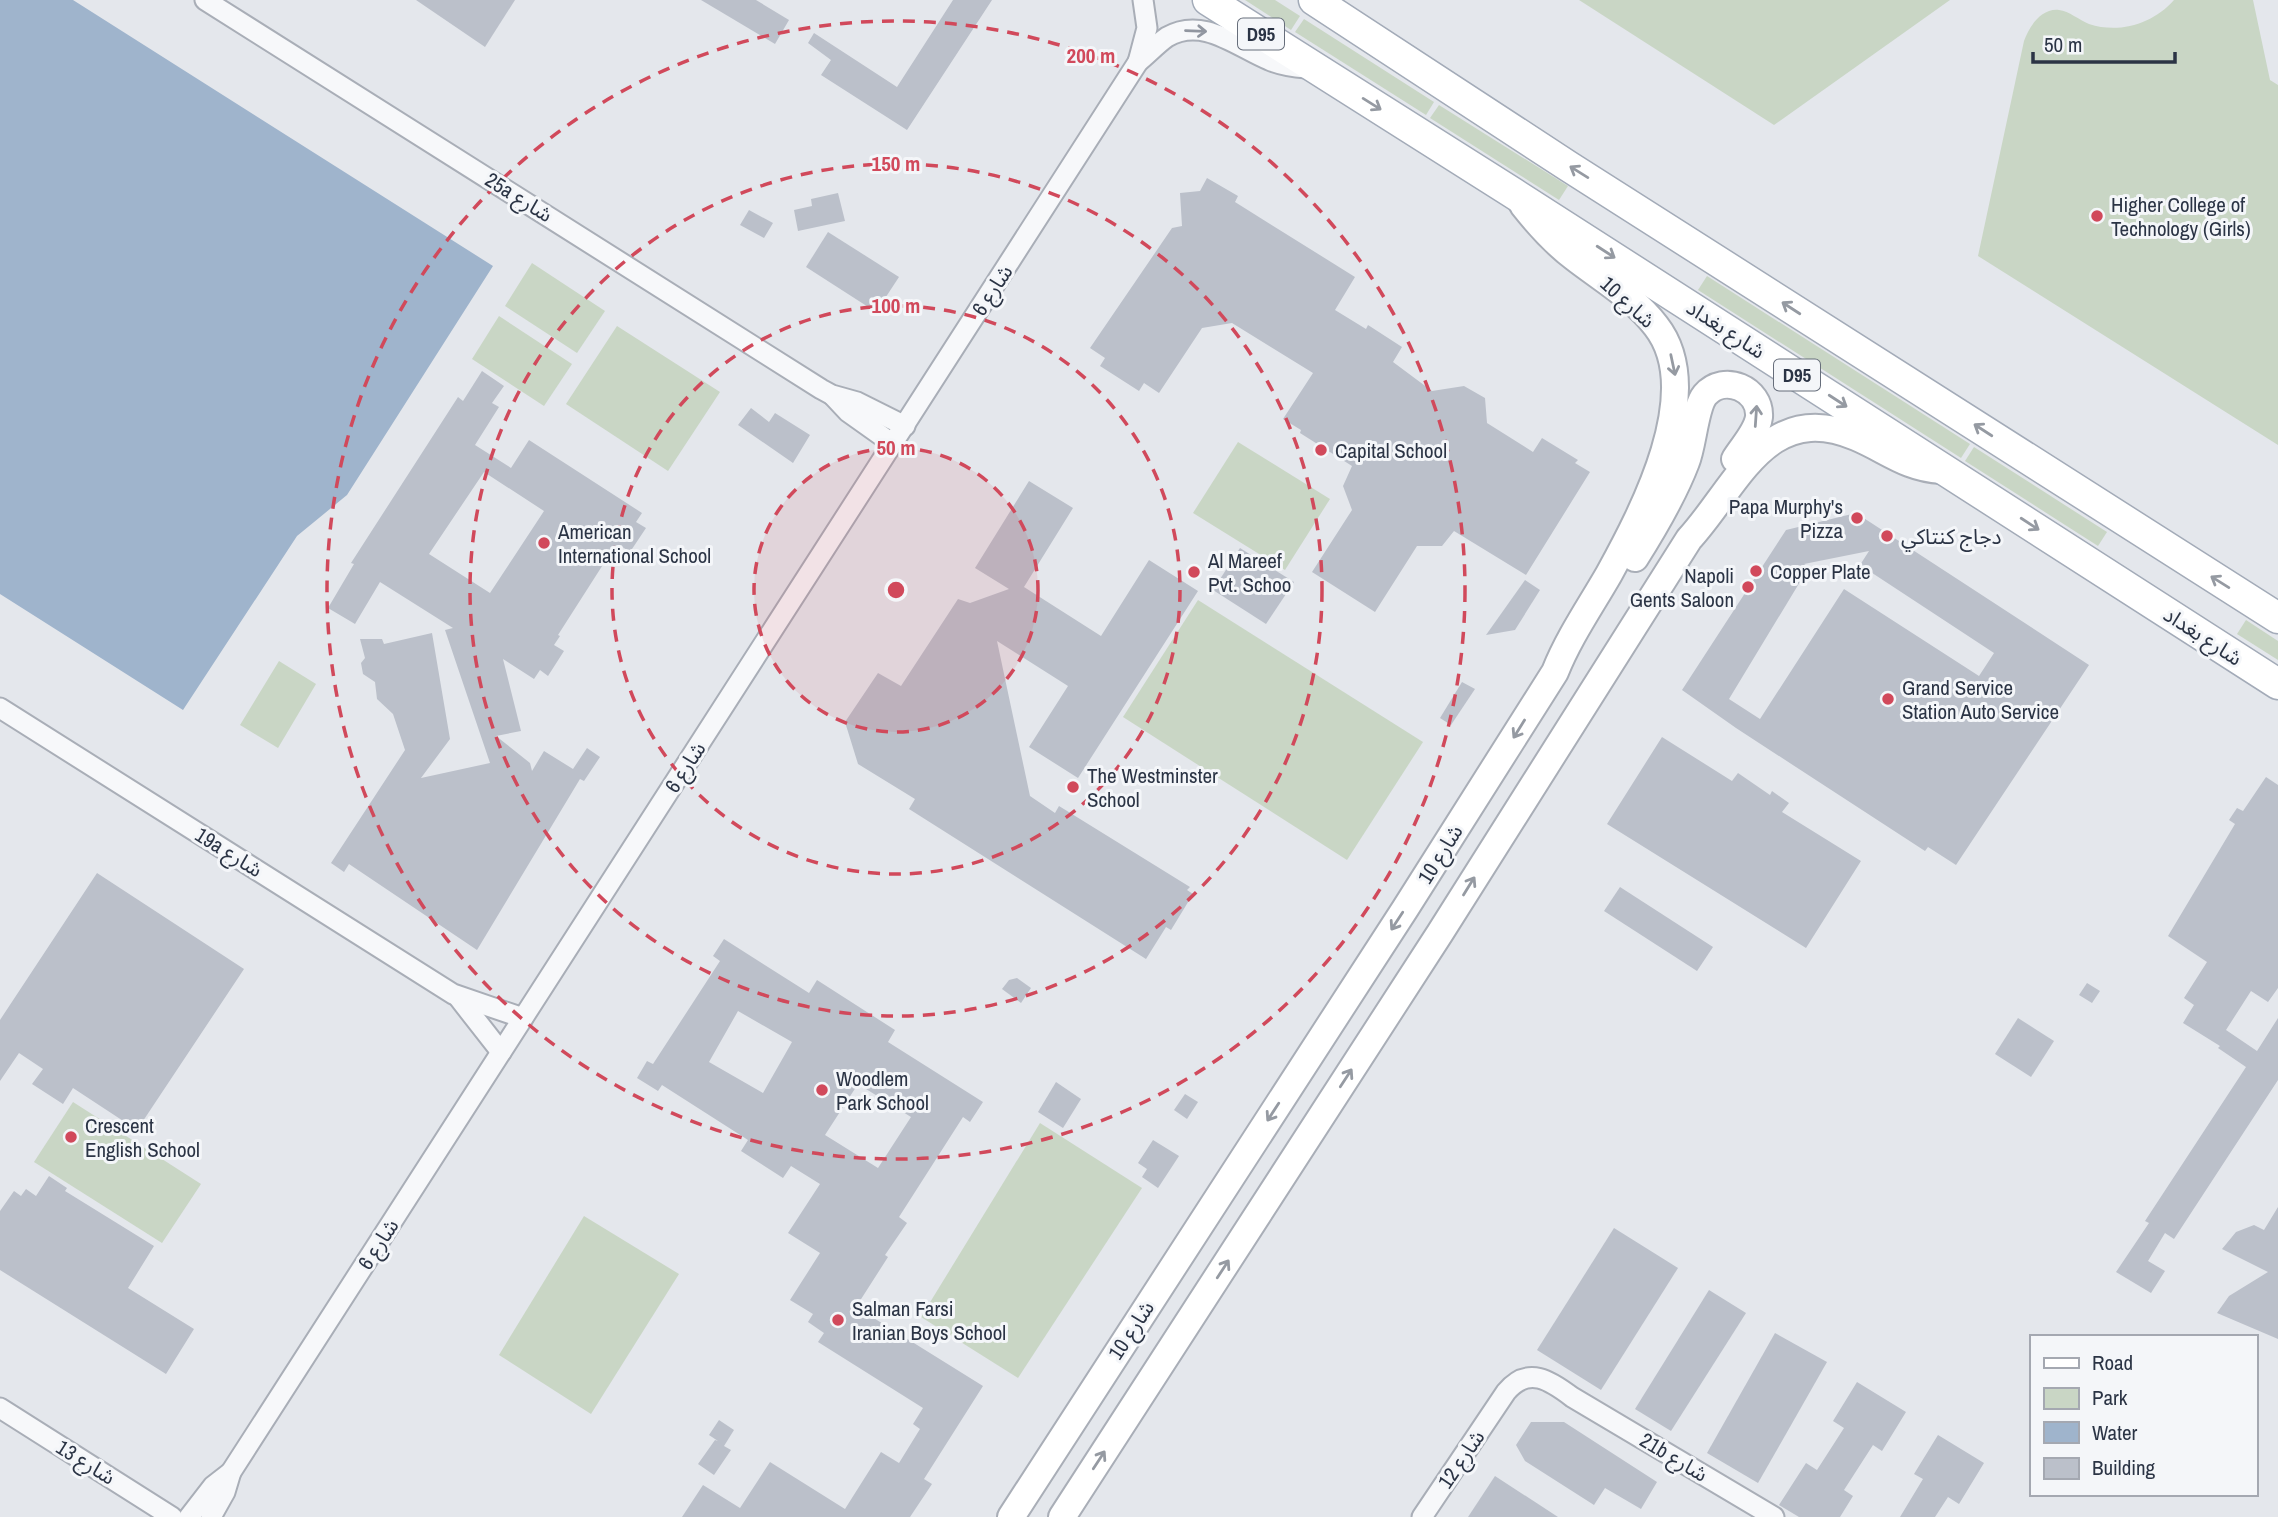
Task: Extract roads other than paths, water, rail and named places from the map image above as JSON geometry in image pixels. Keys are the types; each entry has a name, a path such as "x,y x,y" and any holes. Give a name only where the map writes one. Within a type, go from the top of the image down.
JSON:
{"main road":[{"name":"شارع بغداد","path":"1208,0 2278,684"},
{"name":"D95","path":"1314,0 1592,181 2278,618"}],"street":[{"name":"25a شارع","path":"205,0 832,395 848,412 893,444"},
{"name":"شارع 6","path":"1138,62 1147,28 1143,0"},
{"name":"شارع 6","path":"211,1517 225,1492 231,1472 1138,62 1166,38 1194,30 1215,34 1283,65 1314,68"},
{"name":"شارع 10","path":"1011,1517 1405,909 1555,671 1640,511 1669,431 1676,379 1665,340 1649,317 1552,238 1513,193"},
{"path":"1555,671 1584,636 1657,521 1687,461 1705,395 1719,386 1736,385 1751,394 1759,410 1759,419 1756,428 1702,511 1689,539"},
{"name":"25a شارع","path":"832,395 857,402 905,426"},
{"name":"شارع 10","path":"1062,1517 1432,945 1689,539 1716,508 1746,463 1770,441 1798,430 1813,429 1856,437 1905,463 1946,470"},
{"name":"19a شارع","path":"0,708 458,996 523,1018"},
{"name":"19a شارع","path":"458,996 501,1052"},
{"name":"21b شارع","path":"1500,1401 1530,1390 1551,1390 1572,1397 1774,1517"},
{"name":"شارع 12","path":"1422,1517 1500,1401"},
{"name":"شارع 13","path":"0,1408 172,1517"},
{"name":"شارع 6","path":"190,1517 213,1486 231,1472"}],"water":[{"path":"0,0 73,0 493,266 347,495 297,536 183,710 0,594"}],"place":[{"name":"Higher College of Technology (Girls)","path":"2097,216"},
{"name":"Capital School","path":"1321,450"},
{"name":"Papa Murphy's Pizza","path":"1857,518"},
{"name":"دجاج كنتاكي","path":"1887,536"},
{"name":"American International School","path":"544,543"},
{"name":"Copper Plate","path":"1756,571"},
{"name":"Al Mareef Pvt. Schoo","path":"1194,572"},
{"name":"Napoli Gents Saloon","path":"1748,587"},
{"name":"Grand Service Station Auto Service","path":"1888,699"},
{"name":"The Westminster School","path":"1073,787"},
{"name":"Woodlem Park School","path":"822,1090"},
{"name":"Crescent English School","path":"71,1137"},
{"name":"Salman Farsi Iranian Boys School","path":"838,1320"}]}
